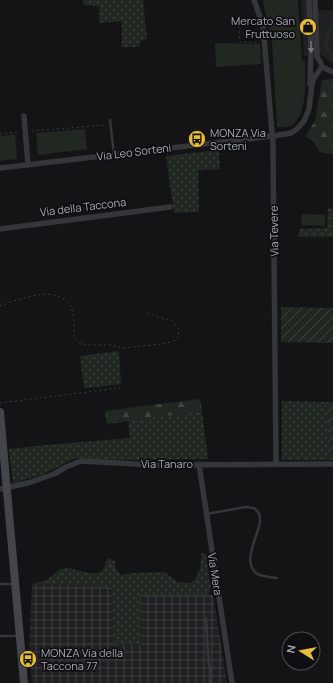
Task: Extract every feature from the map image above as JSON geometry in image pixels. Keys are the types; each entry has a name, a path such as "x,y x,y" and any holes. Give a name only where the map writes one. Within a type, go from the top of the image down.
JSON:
{"main road":[{"path":"0,416 3,488 15,584 24,683"}],"street":[{"name":"Via Tevere","path":"254,0 263,25 273,136 276,464"},
{"path":"309,0 311,90"},
{"path":"311,90 313,81 322,64 317,56 315,0"},
{"path":"311,66 316,60 319,61"},
{"path":"311,66 313,71 320,69 333,72"},
{"name":"Via Leo Sorteni","path":"0,168 291,133 301,126 306,118 310,104 311,90"},
{"path":"24,116 28,165"},
{"name":"Via della Taccona","path":"0,229 170,208"},
{"name":"Via Tanaro","path":"3,488 28,483 54,474 81,461 153,465 333,464"},
{"name":"Via Mera","path":"199,464 232,683"}],"lane":[{"path":"110,120 114,155"},
{"path":"206,514 245,507 254,508 259,513 260,521 253,546 250,565 256,573 267,577 277,578"},
{"path":"0,584 15,584"},
{"path":"206,618 210,683"},
{"path":"0,636 20,636"}],"path":[{"path":"238,16 240,42 265,43"},
{"path":"0,134 111,125"},
{"path":"0,306 37,294 52,294 64,298 70,307 74,319 74,337 79,342 87,345 111,345 123,348 161,344 172,342 178,338 179,329 172,320 145,312"},
{"path":"0,403 120,388"}],"shaded area":[{"name":"Mercato San Fruttuoso","path":"301,0 312,0 315,55 304,56"},
{"path":"317,10 333,10 333,64 319,53"},
{"path":"32,584 101,586 113,588 114,645 141,645 140,595 213,595 227,683 32,683 29,652"}],"green space":[{"path":"83,0 143,0 147,39 140,41 140,47 122,47 122,21 99,23 99,6 83,5"},
{"path":"263,0 298,0 302,61 305,61 305,86 301,113 292,125 287,127 277,127 272,40"},
{"path":"333,24 333,29 329,35 328,42 329,48 333,54 333,60 327,52 324,42 326,32"},
{"path":"215,43 260,44 261,64 216,67"},
{"path":"333,79 333,154 320,152 314,142 305,136 315,121 322,80"},
{"path":"85,129 87,149 38,155 36,133"},
{"path":"15,134 17,159 0,161 0,136"},
{"path":"219,150 220,169 198,170 199,212 174,213 166,156"},
{"path":"328,208 333,209 333,237 298,237 300,229 327,228"},
{"path":"302,214 325,215 325,226 301,225"},
{"path":"281,307 333,308 333,343 281,342"},
{"path":"119,351 121,384 84,388 80,356"},
{"path":"200,399 202,411 107,424 105,411"},
{"path":"282,401 326,402 328,460 282,460"},
{"path":"326,402 333,402 333,460 328,460"},
{"path":"202,411 208,459 122,460 75,458 44,474 13,483 9,449 130,438 128,421"},
{"path":"202,553 206,554 211,588 208,594 140,595 141,645 114,645 113,588 101,586 32,584 47,580 60,569 70,568 97,574 103,570 108,558 115,561 116,570 122,575 132,573 164,572 178,582 191,583 197,576"}],"place":[{"name":"Mercato San Fruttuoso","path":"308,27"},
{"name":"MONZA Via Sorteni","path":"197,139"},
{"name":"MONZA Via della Taccona 77","path":"28,659"}]}
